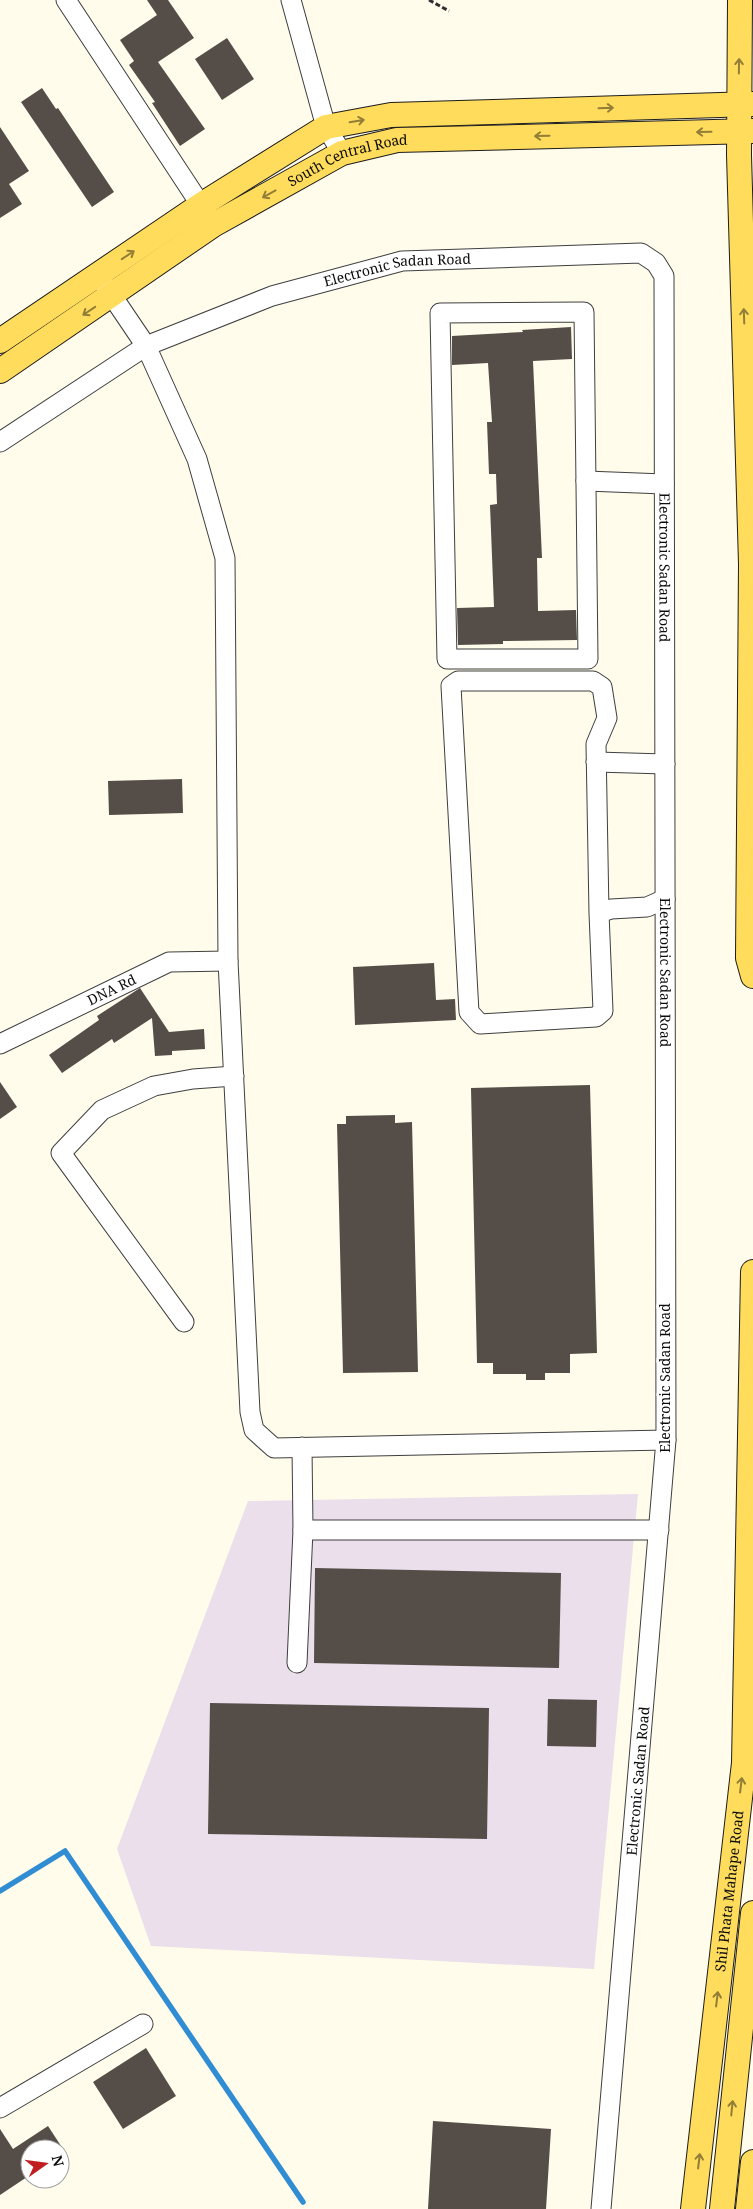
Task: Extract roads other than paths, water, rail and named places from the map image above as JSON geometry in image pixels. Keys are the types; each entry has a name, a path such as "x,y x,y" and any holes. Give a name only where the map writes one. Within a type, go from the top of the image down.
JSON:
{"main road":[{"path":"740,0 746,104 751,564 748,958 753,976"},
{"name":"South Central Road","path":"0,341 201,206 326,127 390,115 746,104"},
{"name":"South Central Road","path":"0,371 214,226 342,153 397,140 746,131"},
{"name":"Shil Phata Mahape Road","path":"693,2209 744,1763 753,1272"},
{"path":"722,2209 753,1913"},
{"path":"748,2209 753,2162"}],"street":[{"path":"66,0 214,226"},
{"path":"291,0 326,127 342,153"},
{"name":"Electronic Sadan Road","path":"0,442 146,346 272,296 402,261 640,253 656,263 664,276 666,1440 601,2209"},
{"path":"98,275 146,346 197,459 225,558 228,961 250,1412 254,1430 274,1448 666,1440"},
{"path":"584,312 586,481 588,659 447,659 440,313 584,312"},
{"path":"586,481 664,484"},
{"path":"458,681 593,681 602,687 607,718 596,744 598,913 603,1011 596,1017 480,1024 469,1012 451,686 458,681"},
{"path":"596,762 665,764"},
{"path":"598,913 611,909 647,907 665,899"},
{"name":"DNA Rd","path":"3,1035 169,962 228,961"},
{"path":"184,1322 61,1153 102,1110 154,1086 234,1076"},
{"path":"297,1662 303,1530 302,1447"},
{"path":"303,1530 659,1530"},
{"path":"0,2108 142,2024"}],"waterway":[{"path":"0,1891 65,1851 303,2202"}]}
